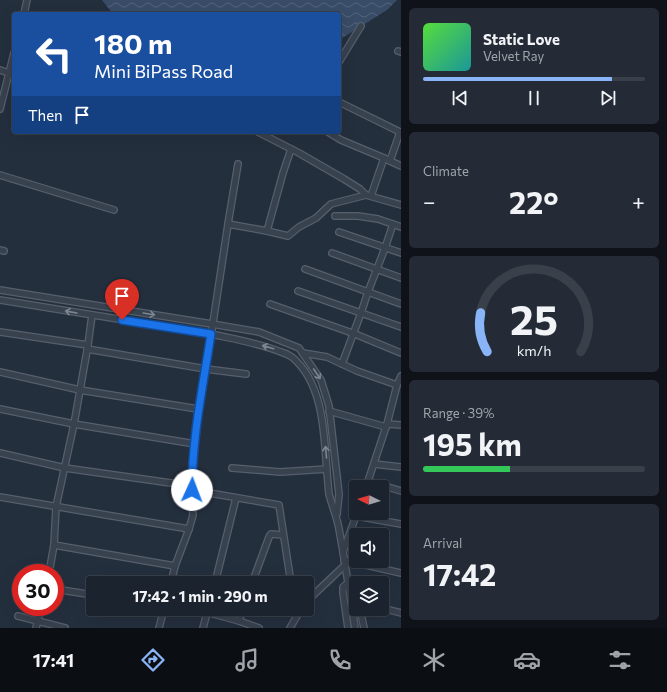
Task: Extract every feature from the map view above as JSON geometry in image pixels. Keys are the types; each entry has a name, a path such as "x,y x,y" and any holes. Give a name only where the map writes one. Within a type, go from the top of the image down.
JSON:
{"street":[{"path":"24,12 27,0"},
{"path":"341,59 361,26"},
{"path":"0,110 12,61"},
{"path":"0,70 9,72"},
{"path":"228,224 288,236 299,227 316,218 331,204 368,195 400,132 341,103"},
{"path":"262,134 344,179 368,195 401,205"},
{"path":"331,134 341,140 401,166"},
{"path":"267,231 291,149"},
{"path":"173,576 193,515 192,488 198,409 206,369 238,164"},
{"path":"0,175 114,210"},
{"path":"335,216 378,219 401,227"},
{"path":"342,364 393,224"},
{"path":"339,232 401,253"},
{"path":"332,253 401,278"},
{"path":"305,269 401,304"},
{"path":"0,290 259,332 298,348 321,380 329,411 339,494 337,518"},
{"path":"298,291 401,327"},
{"path":"0,300 211,334 272,348 291,356 308,374 318,400 323,425 329,494 337,518 355,628"},
{"path":"270,304 354,333 401,353"},
{"path":"51,564 54,545 56,507 74,424 88,347 92,315"},
{"path":"0,332 206,369 246,374"},
{"path":"303,353 327,357 357,371 397,385"},
{"path":"0,372 80,390 198,409"},
{"path":"368,480 387,426 397,385 401,376"},
{"path":"0,409 74,424 195,444"},
{"path":"329,411 387,426 401,425"},
{"path":"0,453 65,468 192,488 236,498 278,505 290,576"},
{"path":"374,464 401,467"},
{"path":"232,468 280,472 327,469"},
{"path":"389,489 401,491"},
{"path":"0,497 189,529"},
{"path":"217,576 236,498"},
{"path":"343,553 354,520"},
{"path":"383,520 401,524"},
{"path":"255,576 271,534 283,535"},
{"path":"54,545 175,566"},
{"path":"344,562 401,573"},
{"path":"314,594 344,562"},
{"path":"348,583 344,587 343,593 348,628"},
{"path":"64,590 86,594"},
{"path":"389,610 401,613"},
{"path":"18,616 65,628"},
{"path":"36,628 39,616"},
{"path":"159,628 162,616"},
{"path":"203,628 207,616"},
{"path":"224,616 259,628"},
{"path":"239,621 241,616"},
{"path":"290,628 297,616"},
{"path":"361,616 364,628"}],"water":[{"path":"102,0 397,0 387,10 341,39 341,12 111,12"}],"route":[{"path":"122,320 211,334 198,409 192,490"}]}
